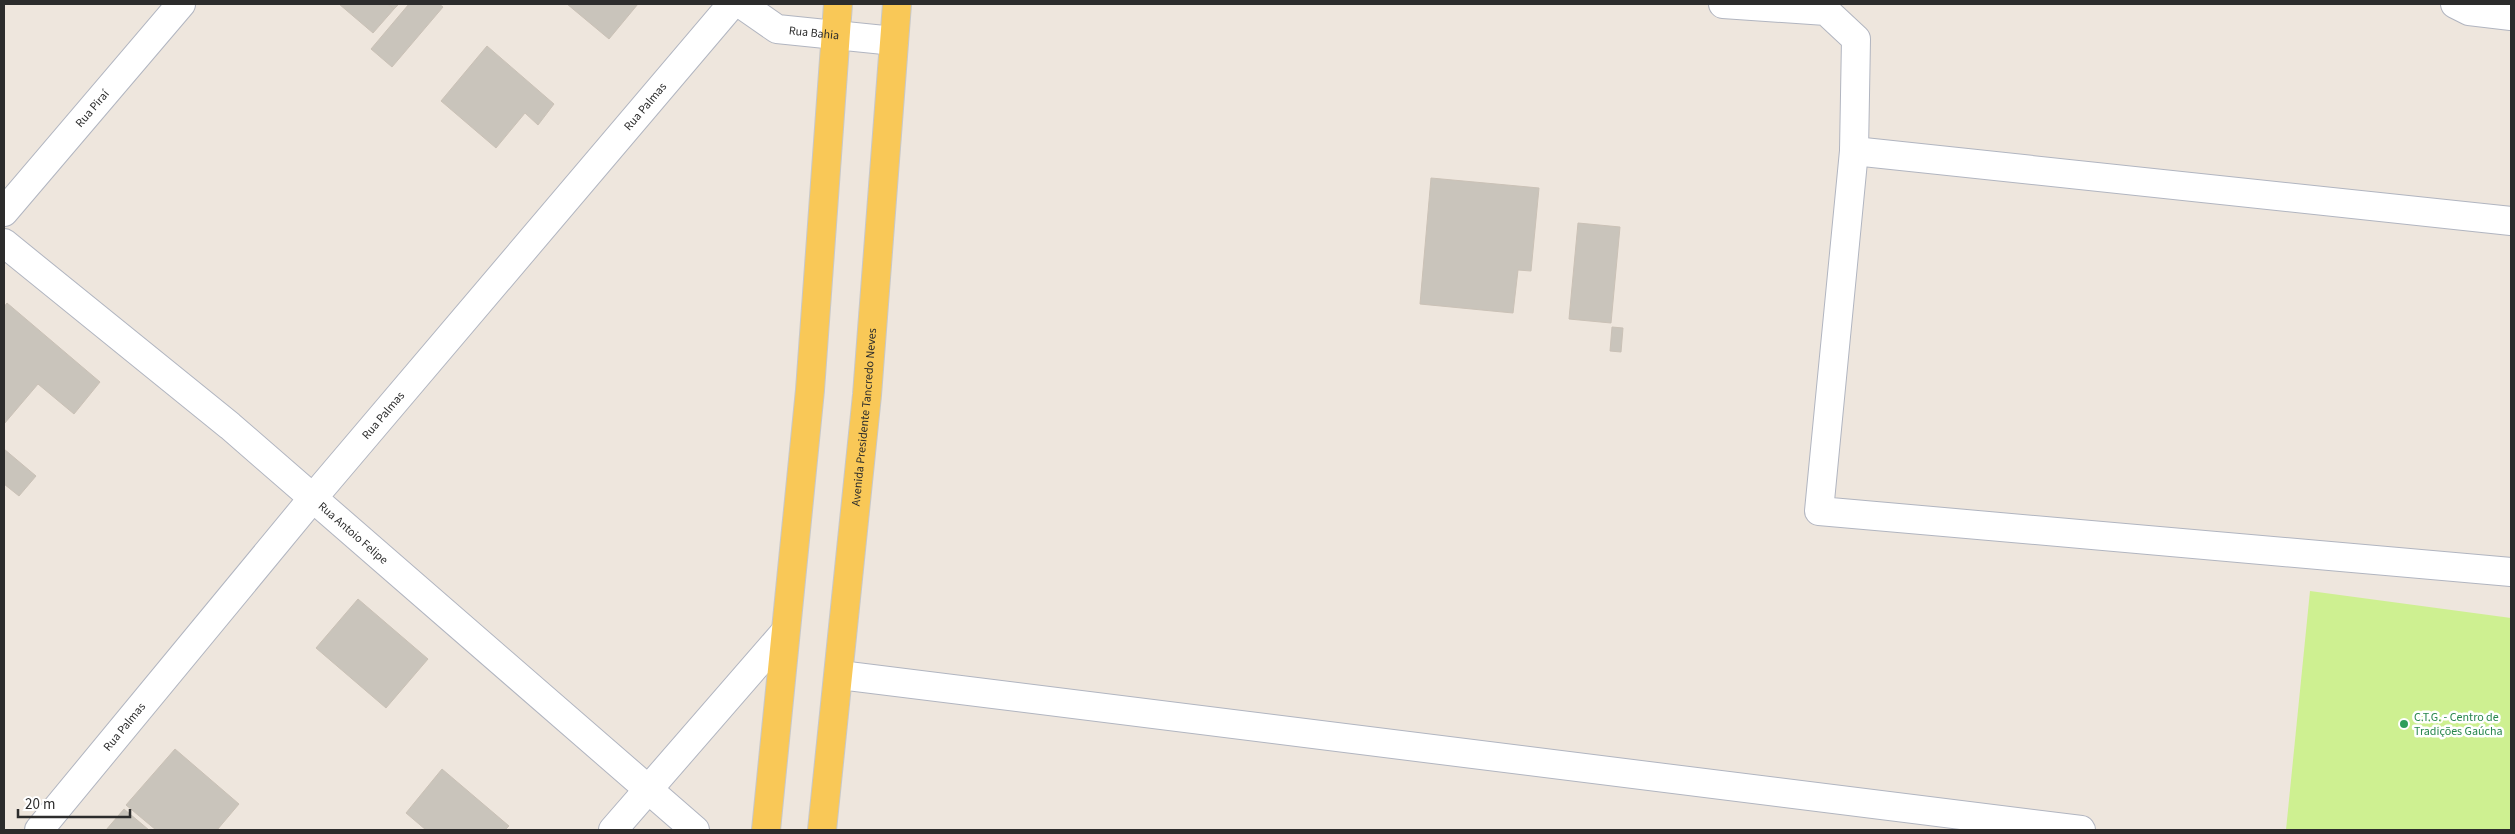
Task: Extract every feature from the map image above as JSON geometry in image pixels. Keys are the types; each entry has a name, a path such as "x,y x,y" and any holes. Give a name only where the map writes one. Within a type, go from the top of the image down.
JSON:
{"main road":[{"path":"766,830 810,390 838,4"},
{"name":"Avenida Presidente Tancredo Neves","path":"822,830 868,395 897,4"}],"street":[{"name":"Rua Piraí","path":"4,212 181,4"},
{"name":"Rua Palmas","path":"39,830 312,499 732,4"},
{"name":"Rua Bahia","path":"741,4 777,28 835,36 894,41"},
{"path":"1723,4 1826,11 1856,39 1854,151 1819,511 2511,572"},
{"path":"2456,4 2469,11 2511,16"},
{"path":"1854,151 2511,221"},
{"name":"Rua Antoio Felipe","path":"4,243 230,426 695,830"},
{"path":"614,830 785,632"},
{"path":"840,674 2081,830"}],"green space":[{"name":"C.T.G. - Centro de Tradições Gaúcha","path":"2310,591 2511,618 2511,830 2286,830"}],"building":[{"path":"339,4 388,4 394,9 373,33"},
{"path":"387,4 399,4 394,9"},
{"path":"409,4 439,4 443,7 392,67 371,49"},
{"path":"567,4 638,4 609,39"},
{"path":"487,46 554,104 538,125 525,113 496,148 441,101"},
{"path":"1431,178 1539,188 1531,271 1518,270 1513,313 1420,304"},
{"path":"1578,223 1620,227 1611,323 1569,319"},
{"path":"7,303 100,382 74,414 38,384 4,424 4,307"},
{"path":"1612,327 1623,328 1621,352 1610,351"},
{"path":"4,449 36,476 19,496 4,484"},
{"path":"358,599 428,659 386,708 316,648"},
{"path":"175,749 239,804 217,830 156,830 126,805"},
{"path":"442,769 509,826 505,830 426,830 406,813"},
{"path":"124,809 149,830 106,830"}],"place":[{"name":"C.T.G. - Centro de Tradições Gaúcha","path":"2404,724"}]}
